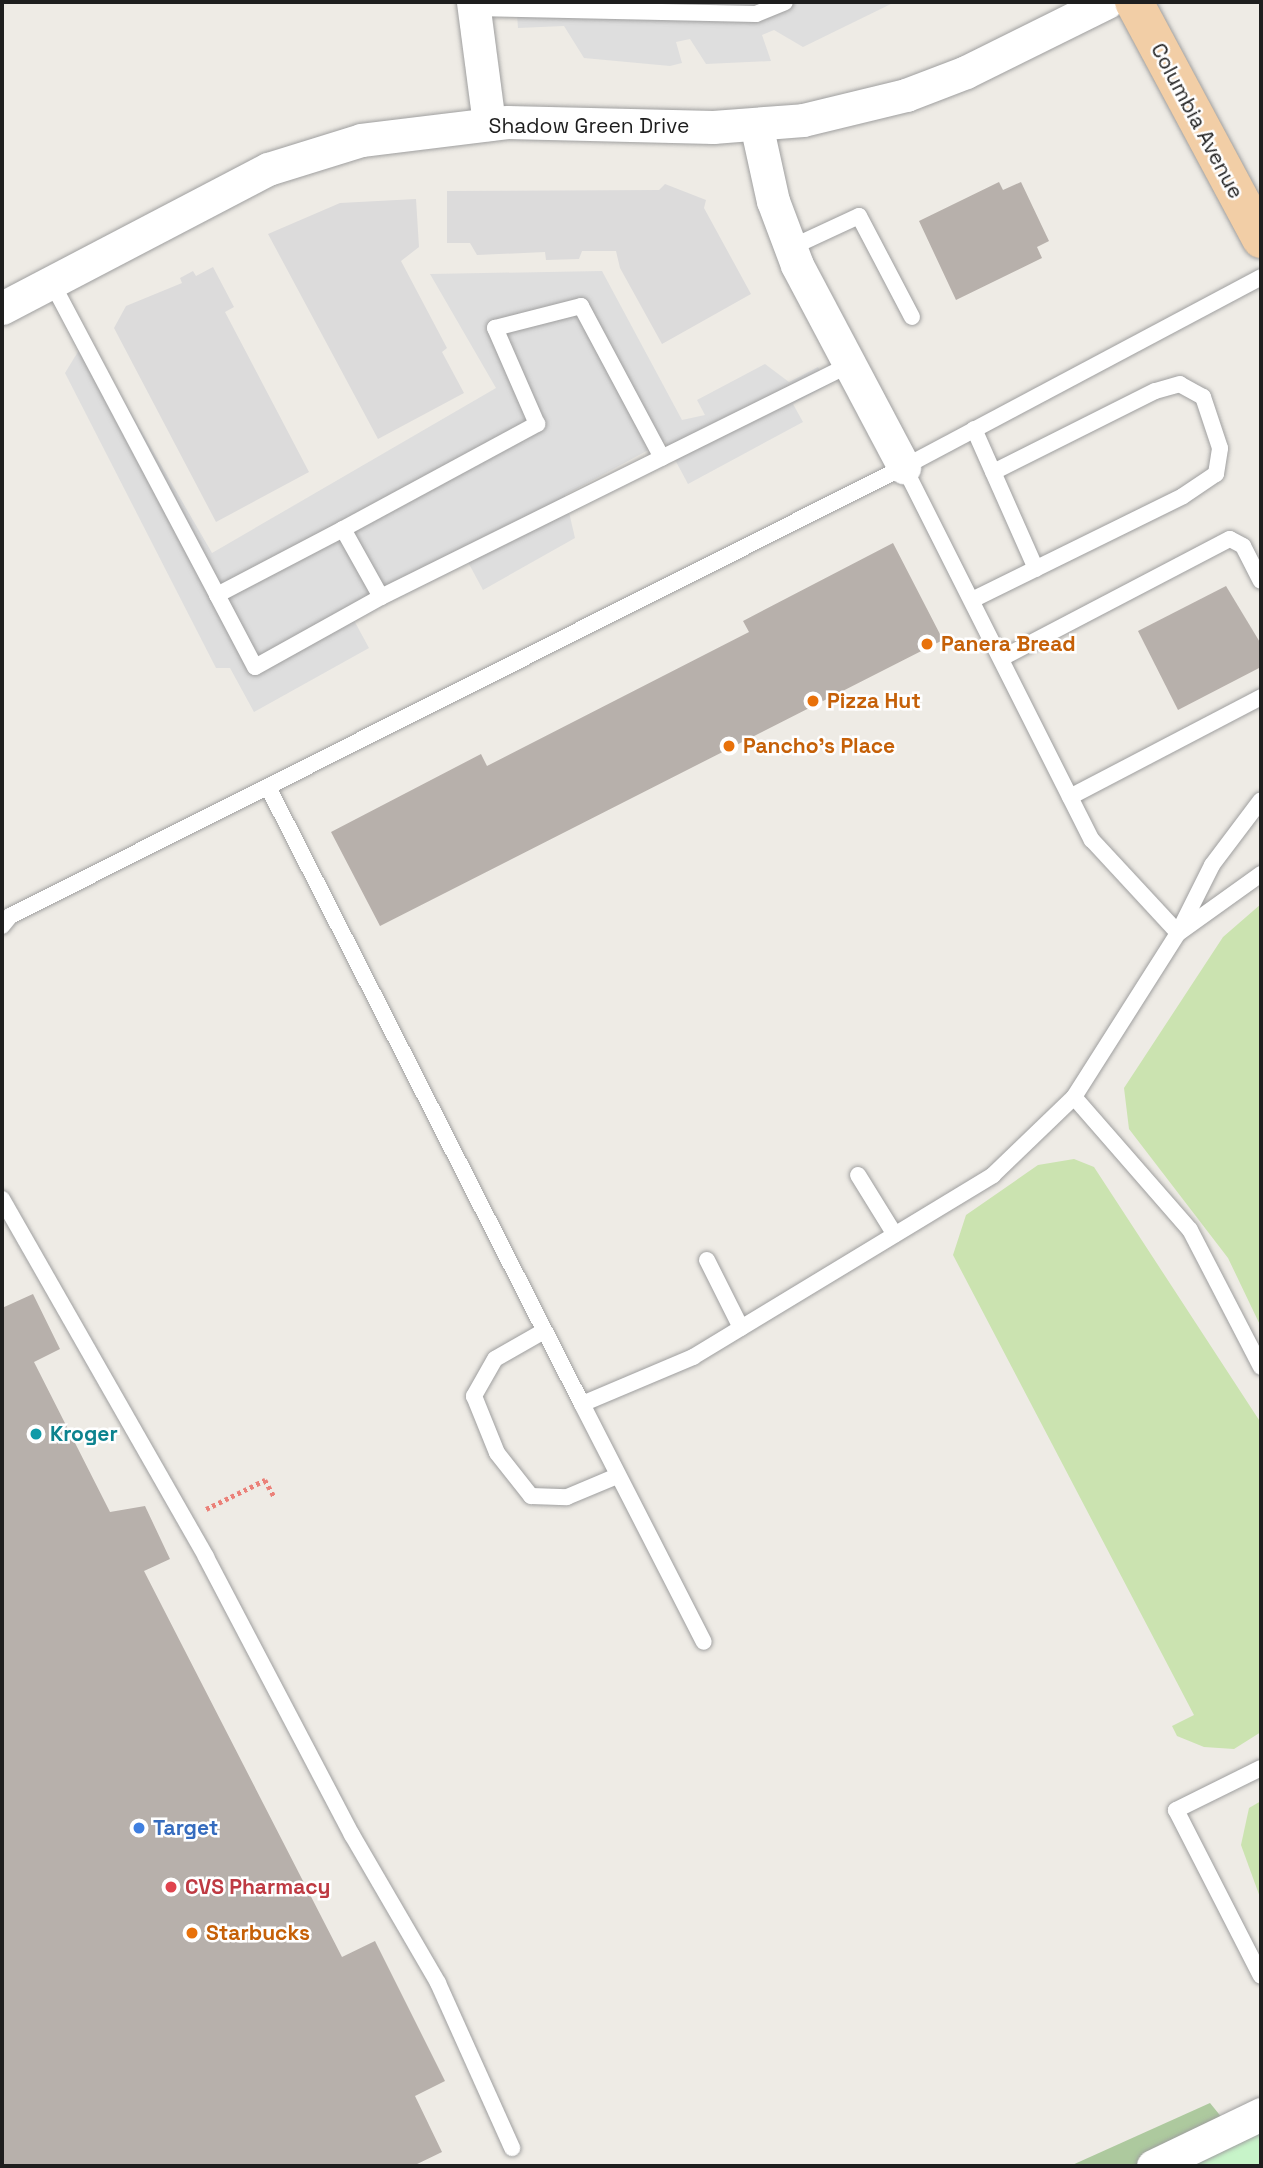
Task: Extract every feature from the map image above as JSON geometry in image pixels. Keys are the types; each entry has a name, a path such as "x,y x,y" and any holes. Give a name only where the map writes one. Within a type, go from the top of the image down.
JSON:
{"main road":[{"name":"Columbia Avenue","path":"1134,2 1261,239"}],"street":[{"name":"Shadow Green Drive","path":"2,307 268,169 361,140 489,124 756,124 803,120 906,95 966,72 1107,2"},
{"path":"474,5 489,124"},
{"path":"756,124 790,248 904,467"},
{"path":"1153,2166 1261,2114"}],"lane":[{"path":"676,9 692,2"},
{"path":"474,5 676,9 756,14 785,2"},
{"path":"790,248 859,216 912,317"},
{"path":"2,926 10,916 269,789 904,467 1261,277"},
{"path":"51,281 255,667 381,597 849,365"},
{"path":"217,595 537,424 495,328 581,306 662,458"},
{"path":"972,600 1216,474 1220,448 1203,397 1180,384 1155,391 993,472"},
{"path":"974,429 1036,569"},
{"path":"904,467 1092,840 1178,933"},
{"path":"343,529 381,597"},
{"path":"1002,658 1230,539 1243,546 1261,581"},
{"path":"1070,797 1261,697"},
{"path":"269,789 704,1642"},
{"path":"582,1404 693,1357 993,1175 1074,1097 1178,933 1212,865 1261,800"},
{"path":"1178,933 1261,874"},
{"path":"1074,1097 1190,1230 1261,1367"},
{"path":"858,1175 895,1234"},
{"path":"2,1199 185,1520 438,1983 512,2148"},
{"path":"707,1260 741,1328"},
{"path":"544,1331 495,1359 474,1396 497,1453 531,1496 567,1497 617,1476"},
{"path":"1261,1768 1176,1810 1261,1976"}],"path":[{"path":"185,1520 265,1480 274,1496"}],"shaded area":[{"path":"516,2 895,2 803,47 774,30 762,35 771,61 706,64 690,39 676,42 682,63 670,66 584,58 564,26 518,28"},
{"path":"665,184 706,200 704,208 751,294 662,344 620,268 616,251 582,251 579,259 546,260 545,252 477,255 470,243 447,243 447,191 659,190"},
{"path":"416,199 419,247 401,261 447,348 442,352 464,393 378,439 268,234 340,203"},
{"path":"213,267 234,307 225,312 309,472 216,522 114,328 126,306 182,283 180,278 193,271 196,276"},
{"path":"602,271 682,420 705,415 697,400 765,364 789,382 818,367 828,385 793,404 803,422 688,484 665,441 565,495 575,538 483,590 462,551 350,613 369,648 254,712 230,668 216,668 65,373 79,350 68,332 80,325 212,553 496,388 430,274"}],"green space":[{"path":"1261,904 1261,1327 1228,1258 1129,1129 1124,1088 1223,937"},
{"path":"1074,1159 1094,1167 1261,1423 1261,1732 1234,1749 1204,1747 1177,1736 1172,1726 1194,1715 953,1255 966,1215 1038,1165"},
{"path":"1261,1801 1261,1900 1241,1845 1249,1808"},
{"path":"1210,2103 1261,2166 1070,2166"},
{"path":"1261,2129 1261,2166 1184,2166"}],"building":[{"path":"999,182 1003,190 1021,182 1049,241 1037,247 1042,258 956,300 919,221"},
{"path":"893,543 943,640 380,926 331,832 481,754 487,766 749,632 743,621"},
{"path":"1226,586 1261,644 1261,667 1178,710 1138,631"},
{"name":"Target","path":"33,1294 60,1349 34,1362 110,1512 145,1506 170,1559 144,1571 342,1957 375,1941 445,2081 415,2096 442,2152 413,2166 2,2166 2,1308"}],"place":[{"name":"Panera Bread","path":"927,644"},
{"name":"Pizza Hut","path":"813,701"},
{"name":"Pancho's Place","path":"729,746"},
{"name":"Kroger","path":"36,1434"},
{"name":"Target","path":"139,1828"},
{"name":"CVS Pharmacy","path":"171,1887"},
{"name":"Starbucks","path":"192,1933"}]}
